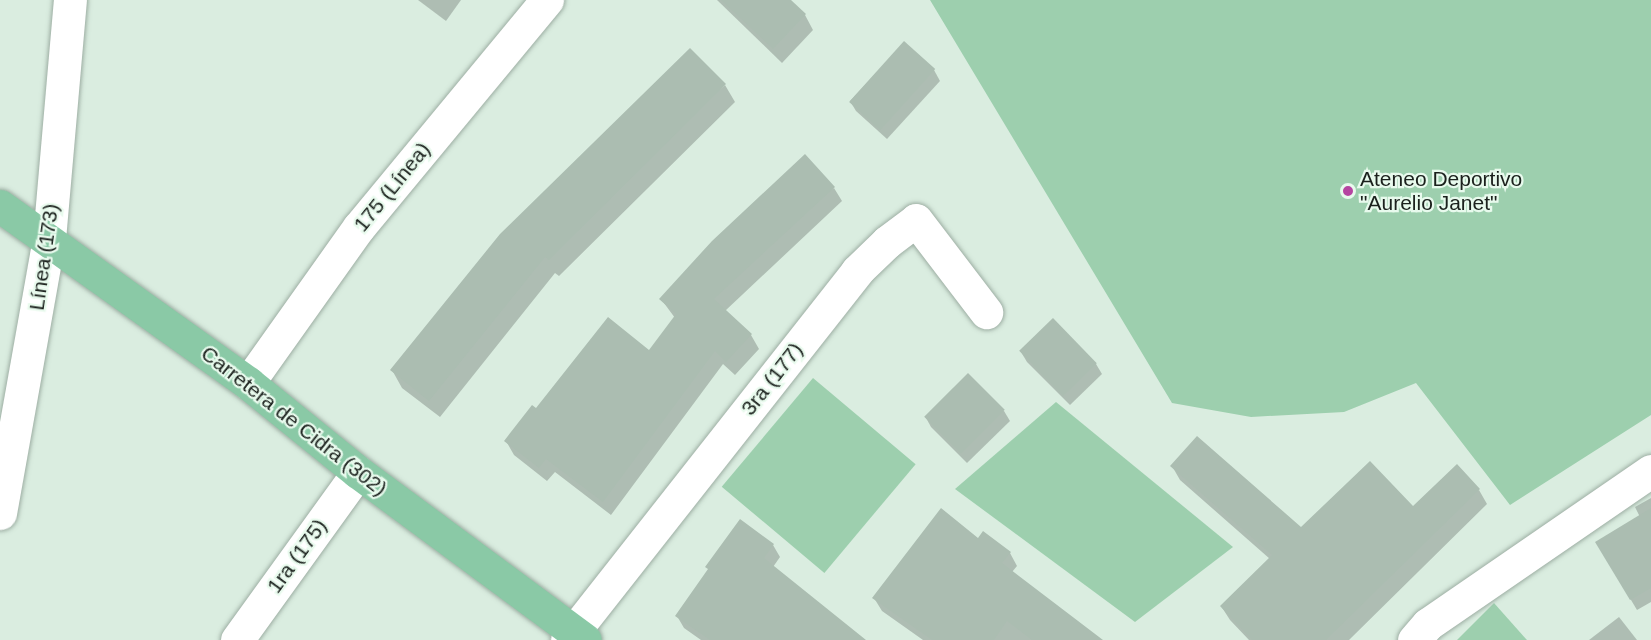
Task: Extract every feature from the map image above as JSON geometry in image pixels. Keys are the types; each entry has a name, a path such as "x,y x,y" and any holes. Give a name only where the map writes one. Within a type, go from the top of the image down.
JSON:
{"main road":[{"name":"Carretera de Cidra (302)","path":"0,206 248,383 358,472 575,637"}],"street":[{"name":"Línea (173)","path":"0,513 49,239 70,0"},
{"name":"175 (Línea)","path":"248,383 359,227 547,0"},
{"name":"3ra (177)","path":"575,637 857,271 894,236 916,220 986,312"},
{"path":"1414,640 1428,624 1651,471"},
{"name":"1ra (175)","path":"237,640 358,472"}],"green space":[{"name":"Ateneo Deportivo \"Aurelio Janet\"","path":"930,0 1651,0 1651,415 1510,505 1416,383 1344,412 1251,417 1172,403"},
{"path":"813,378 916,464 824,573 722,487"},
{"path":"1056,402 1233,547 1135,622 955,489"},
{"path":"1494,603 1527,640 1457,640"}],"building":[{"path":"721,0 791,0 806,14 773,49"},
{"path":"904,41 935,69 880,130 849,102"},
{"path":"690,48 726,84 549,260 545,257 429,401 390,370 500,234"},
{"path":"805,154 835,187 714,299 752,334 726,362 715,351 603,502 546,459 539,468 504,441 532,405 536,408 608,317 649,350 676,314 659,299 712,241"},
{"path":"1053,318 1097,363 1063,396 1019,351"},
{"path":"968,373 1005,410 961,454 924,417"},
{"path":"1197,436 1301,527 1370,461 1413,506 1457,464 1480,489 1326,640 1252,640 1220,606 1272,555 1170,466"},
{"path":"941,508 978,538 983,531 1011,552 1002,563 1103,640 1032,640 1007,621 994,640 932,640 872,598"},
{"path":"1651,508 1651,588 1630,600 1595,542"},
{"path":"740,519 774,544 764,558 866,640 710,640 675,616 708,569 705,567"}],"place":[{"name":"Ateneo Deportivo \"Aurelio Janet\"","path":"1348,191"}]}
